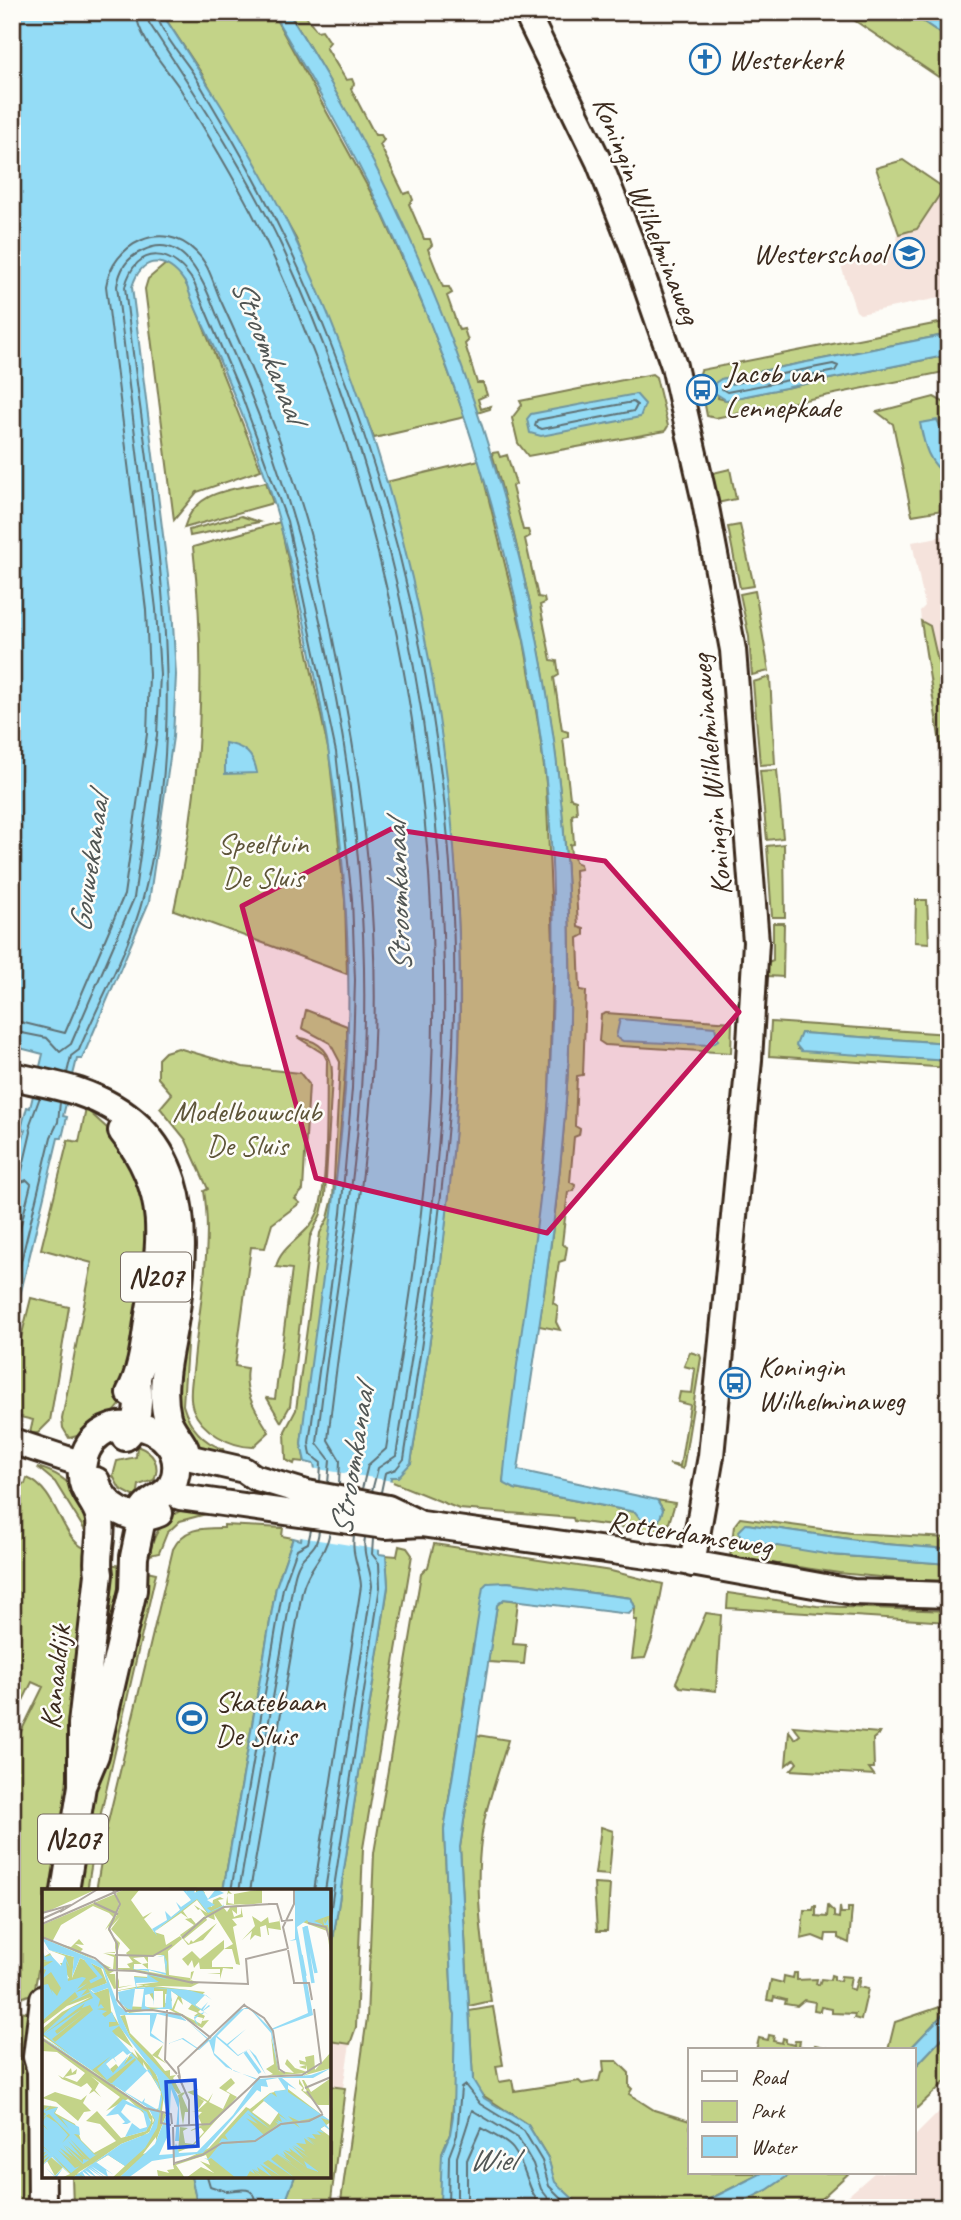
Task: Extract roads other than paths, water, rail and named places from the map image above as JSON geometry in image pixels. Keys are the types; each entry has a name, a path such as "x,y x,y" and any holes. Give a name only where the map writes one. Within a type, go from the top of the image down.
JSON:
{"main road":[{"name":"Koningin Wilhelminaweg","path":"526,12 599,162 633,248 674,366 705,502 733,650 752,871 755,955 748,1071 711,1456 692,1564"},
{"name":"N207","path":"24,1078 88,1097 125,1114 144,1131 168,1167 180,1206 182,1269 163,1388 167,1418 162,1444 173,1484 167,1492 145,1506 148,1516"},
{"name":"N207","path":"88,1097 142,1158 155,1188 159,1210 159,1263 137,1380 128,1396 162,1444 180,1497"},
{"path":"87,1464 103,1432 162,1444"},
{"path":"22,1444 54,1444 87,1464 106,1510 148,1516 166,1510 180,1497"},
{"name":"Rotterdamseweg","path":"162,1444 244,1470 305,1503"},
{"name":"Rotterdamseweg","path":"180,1497 305,1503 853,1592 949,1594"},
{"name":"Kanaaldijk","path":"65,1889 82,1786 82,1724 99,1574 106,1560 106,1510"},
{"name":"Kanaaldijk","path":"82,1786 95,1755 133,1590 134,1557 148,1516"},
{"path":"42,2016 37,2057 42,2068 42,2208"}],"water":[{"path":"12,12 161,12 233,124 282,211 339,342 375,445 405,550 429,657 446,766 456,875 460,984 457,1093 450,1186 411,1463 398,1477 391,1477 379,1549 379,1554 386,1555 388,1586 331,1953 331,1889 223,1889 276,1587 293,1538 301,1540 315,1469 314,1464 305,1462 301,1444 345,1090 348,948 344,876 326,734 313,663 274,503 244,419 187,286 174,270 158,262 143,267 132,287 172,607 176,675 173,737 149,902 82,1059 77,1059 63,1116 67,1117 62,1138 58,1138 12,1329 12,1182 25,1130 21,1129 27,1107 30,1108 43,1054 12,1046"},
{"path":"272,12 288,12 355,127 413,245 462,368 502,494 534,622 555,753 568,884 570,1017 558,1188 518,1470 657,1500 663,1510 658,1523 643,1522 635,1512 515,1489 503,1483 541,1192 551,1055 554,937 552,858 546,780 536,707 507,562 465,419 440,350 383,214 330,112"},
{"path":"909,12 949,12 949,39"},
{"path":"949,334 949,355 726,400 715,393 715,383 721,379"},
{"path":"636,394 645,404 640,417 541,436 530,433 527,419 531,414"},
{"path":"937,420 949,442 949,476 932,460 925,446 920,423"},
{"path":"225,743 238,746 247,752 257,773 225,774"},
{"path":"620,1019 715,1027 718,1040 710,1045 623,1041 616,1037"},
{"path":"801,1033 949,1043 949,1061 801,1051 796,1045"},
{"path":"746,1524 884,1544 949,1549 949,1564 832,1555 741,1540 739,1531"},
{"name":"Wiel","path":"507,1582 631,1598 635,1607 629,1614 504,1599 497,1605 460,1847 473,2080 484,2098 528,2125 548,2158 555,2182 583,2208 442,2208 440,2202 442,2153 450,2134 453,2116 455,2014 452,2005 444,1830 483,1587 487,1583"},
{"path":"949,2008 949,2031 916,2066 916,2048 911,2048"},
{"path":"760,2174 791,2174 767,2190 731,2208 692,2208"},
{"path":"191,2178 294,2178 283,2208 240,2208 239,2203 235,2208 215,2208 215,2203 196,2199"}],"place":[{"name":"Westerkerk","path":"705,59"},
{"name":"Westerschool","path":"909,253"},
{"name":"Jacob van Lennepkade","path":"702,390"},
{"name":"Koningin Wilhelminaweg","path":"735,1383"},
{"name":"Skatebaan De Sluis","path":"192,1718"}],"water label":[{"name":"Stroomkanaal","path":"269,350"},
{"name":"Gouwekanaal","path":"89,864"},
{"name":"Stroomkanaal","path":"398,897"},
{"name":"Stroomkanaal","path":"352,1461"}],"park label":[{"name":"Speeltuin De Sluis","path":"263,860"},
{"name":"Modelbouwclub De Sluis","path":"247,1128"}]}
